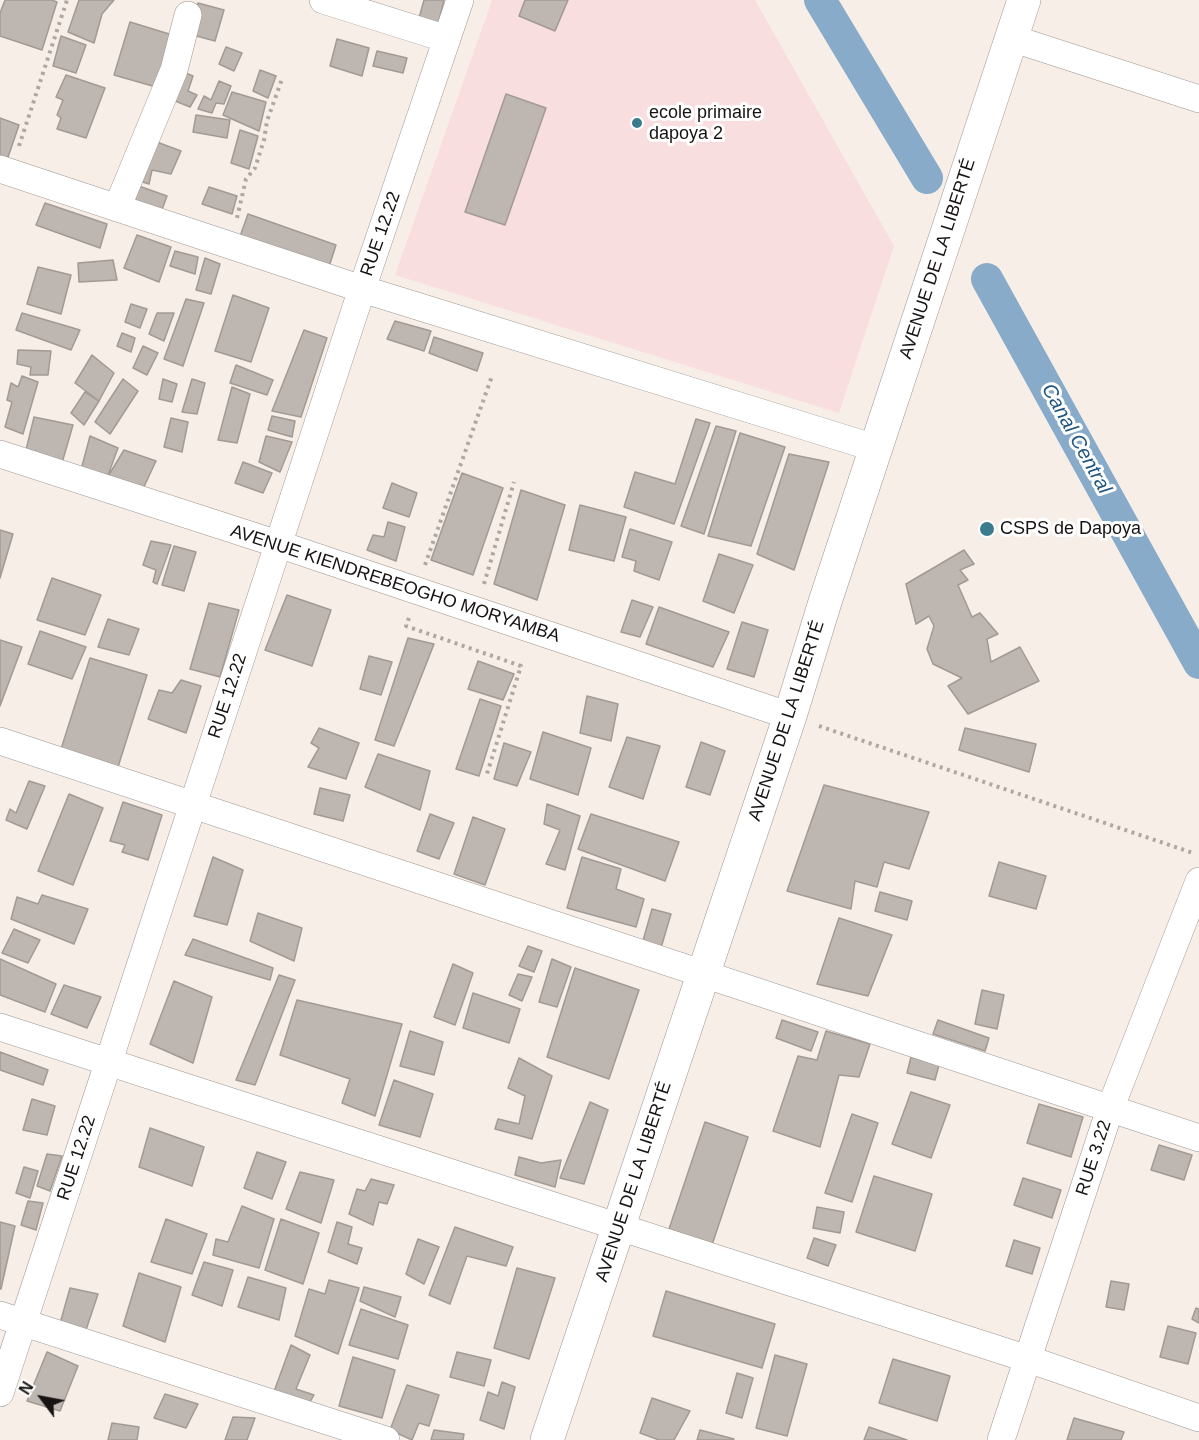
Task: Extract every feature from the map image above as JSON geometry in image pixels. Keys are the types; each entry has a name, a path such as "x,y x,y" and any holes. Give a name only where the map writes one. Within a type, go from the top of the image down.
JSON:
{"main road":[{"name":"AVENUE DE LA LIBERTÉ","path":"547,1440 790,716 875,448 1024,0"}],"street":[{"path":"323,0 447,39"},
{"name":"RUE 12.22","path":"0,1393 12,1319 108,1062 362,289 460,0"},
{"path":"117,208 174,70 188,15"},
{"path":"1011,38 1199,99"},
{"path":"5,171 362,289 875,448"},
{"name":"AVENUE KIENDREBEOGHO MORYAMBA","path":"0,454 278,544 790,716"},
{"path":"0,741 193,803 1199,1138"},
{"name":"RUE 3.22","path":"1001,1440 1110,1109 1199,882"},
{"path":"0,1027 1029,1359 1199,1418"},
{"path":"12,1319 386,1440"}],"path":[{"path":"5,171 67,0"},
{"path":"231,246 246,179 255,168 267,121 282,79"},
{"path":"486,777 521,666 406,626 416,591 492,376"},
{"path":"476,610 514,482"},
{"path":"790,716 1193,853"}],"shaded area":[{"name":"ecole primaire dapoya 2","path":"492,0 755,0 894,246 839,413 395,275"}],"building":[{"path":"5,0 52,0 57,2 42,50 0,36 0,13"},
{"path":"79,0 114,0 102,14 94,43 68,32"},
{"path":"424,0 444,0 438,25 419,18"},
{"path":"525,0 568,0 555,31 519,16"},
{"path":"198,3 224,10 215,41 189,34"},
{"path":"130,22 179,37 163,89 114,75"},
{"path":"61,36 86,45 76,73 53,66"},
{"path":"337,39 369,48 362,76 330,66"},
{"path":"226,47 242,53 234,71 219,64"},
{"path":"377,51 407,58 403,73 373,66"},
{"path":"178,70 193,76 188,91 197,95 190,107 168,98"},
{"path":"260,70 276,76 268,98 253,91"},
{"path":"66,75 105,88 86,138 57,129 61,118 57,115 63,100 56,97"},
{"path":"219,81 231,86 224,104 216,103 212,113 198,109 204,96 211,100"},
{"path":"232,92 266,102 259,131 223,115"},
{"path":"506,94 546,108 505,225 465,212"},
{"path":"196,115 230,120 227,138 193,132"},
{"path":"0,118 19,125 5,166 0,165"},
{"path":"240,130 258,136 249,169 231,163"},
{"path":"146,138 181,151 171,174 152,170 149,184 130,178"},
{"path":"136,185 167,196 160,215 125,203"},
{"path":"209,187 237,196 232,214 202,204"},
{"path":"45,203 107,224 100,248 36,225"},
{"path":"248,214 336,245 327,273 238,242"},
{"path":"137,235 171,247 159,282 124,268"},
{"path":"175,251 198,257 195,274 170,266"},
{"path":"205,258 220,264 211,294 196,290"},
{"path":"113,260 117,280 79,282 78,263"},
{"path":"38,267 71,275 61,314 27,304"},
{"path":"233,295 269,308 251,362 215,351"},
{"path":"186,299 204,303 183,366 164,359"},
{"path":"131,304 147,309 140,328 125,322"},
{"path":"22,313 80,330 71,350 16,330"},
{"path":"157,313 174,313 164,341 149,334"},
{"path":"395,321 431,331 424,351 387,339"},
{"path":"304,330 327,338 301,417 272,411"},
{"path":"122,333 135,338 131,352 117,346"},
{"path":"434,337 483,353 477,371 429,353"},
{"path":"143,346 158,353 147,375 133,368"},
{"path":"18,350 51,351 48,375 30,375 31,367 17,364"},
{"path":"92,355 114,373 99,401 75,383"},
{"path":"236,365 273,380 267,395 230,383"},
{"path":"22,376 38,382 23,434 5,427 12,402 7,400 11,383 18,387"},
{"path":"123,379 138,391 110,434 95,422"},
{"path":"163,379 177,384 172,402 159,399"},
{"path":"192,379 205,383 197,414 182,412"},
{"path":"232,387 250,394 237,443 218,440"},
{"path":"85,392 99,401 84,425 71,413"},
{"path":"272,416 295,421 292,437 268,430"},
{"path":"34,417 73,425 62,463 26,450"},
{"path":"171,418 188,422 182,452 164,447"},
{"path":"696,419 710,423 674,524 624,507 635,472 675,484"},
{"path":"716,426 736,431 704,534 681,526"},
{"path":"740,433 785,447 751,546 708,536"},
{"path":"90,436 118,448 107,478 81,470"},
{"path":"266,436 292,442 280,472 259,462"},
{"path":"124,450 156,461 142,491 107,478"},
{"path":"789,454 829,462 794,570 757,554"},
{"path":"243,462 272,473 263,493 235,483"},
{"path":"462,473 503,488 473,575 431,560"},
{"path":"392,483 417,493 409,517 383,508"},
{"path":"521,490 565,505 537,600 494,584"},
{"path":"580,505 626,517 614,561 569,550"},
{"path":"388,522 405,527 396,561 367,550 373,535 384,537"},
{"path":"630,529 672,542 659,580 634,571 636,561 622,557"},
{"path":"0,530 13,534 0,578"},
{"path":"151,541 171,545 157,584 153,582 156,570 143,565"},
{"path":"174,546 196,552 184,591 162,585"},
{"path":"964,550 974,564 960,570 968,580 958,585 972,617 980,613 998,634 987,639 991,662 1020,647 1039,681 968,714 948,686 962,678 933,664 927,649 934,626 929,616 916,624 906,584"},
{"path":"719,554 753,565 734,613 703,601"},
{"path":"52,578 101,595 85,635 37,620"},
{"path":"287,595 331,610 312,666 265,650"},
{"path":"632,600 653,607 640,637 621,632"},
{"path":"209,603 239,610 220,677 190,669"},
{"path":"659,607 729,632 713,667 646,644"},
{"path":"108,619 139,629 129,655 98,647"},
{"path":"742,622 768,630 754,677 727,669"},
{"path":"40,631 86,647 72,679 28,664"},
{"path":"408,638 434,644 394,746 375,740"},
{"path":"0,640 22,647 0,706"},
{"path":"369,656 392,662 381,695 360,689"},
{"path":"90,658 147,675 118,767 61,749"},
{"path":"478,661 514,674 503,700 468,689"},
{"path":"181,680 201,686 186,733 148,719 159,690 172,693"},
{"path":"587,696 618,704 611,741 580,733"},
{"path":"480,699 501,706 479,776 456,769"},
{"path":"319,728 359,743 346,779 308,767 319,748 311,743"},
{"path":"965,728 1036,744 1029,772 959,750"},
{"path":"543,732 591,748 578,795 530,779"},
{"path":"627,737 660,746 643,799 609,787"},
{"path":"701,742 725,751 710,795 686,787"},
{"path":"504,743 531,752 517,786 494,779"},
{"path":"378,754 430,771 420,810 365,787"},
{"path":"29,781 45,786 27,829 6,820 10,809 16,813"},
{"path":"824,785 929,812 909,869 884,862 877,887 855,881 851,909 787,891"},
{"path":"320,788 350,795 343,821 314,814"},
{"path":"69,794 103,808 73,885 38,871"},
{"path":"123,802 162,815 148,860 122,852 125,845 110,841"},
{"path":"547,804 580,816 565,870 546,864 560,830 544,824"},
{"path":"430,814 454,823 439,859 417,851"},
{"path":"591,814 679,842 665,881 578,849"},
{"path":"473,817 505,829 485,885 454,874"},
{"path":"213,857 243,870 227,925 194,916"},
{"path":"582,857 621,869 616,889 644,899 636,927 567,908"},
{"path":"999,862 1046,876 1036,909 989,896"},
{"path":"880,892 912,901 907,920 875,911"},
{"path":"42,895 88,909 74,944 11,919 17,897 38,904"},
{"path":"652,909 671,914 658,958 640,951"},
{"path":"258,913 302,928 294,961 250,941"},
{"path":"839,918 892,935 868,996 817,984"},
{"path":"14,929 40,940 28,963 2,953"},
{"path":"193,939 273,968 270,980 185,955"},
{"path":"528,946 542,951 534,972 519,966"},
{"path":"0,959 56,984 45,1012 0,995"},
{"path":"552,959 571,967 557,1007 539,1002"},
{"path":"453,964 473,973 455,1025 434,1017"},
{"path":"575,968 639,990 609,1079 547,1057"},
{"path":"518,974 532,977 522,1001 509,995"},
{"path":"279,975 295,980 255,1085 236,1080"},
{"path":"174,981 212,997 193,1063 150,1044"},
{"path":"64,985 101,997 87,1028 51,1014"},
{"path":"982,990 1004,995 997,1029 975,1024"},
{"path":"473,993 520,1009 509,1043 463,1028"},
{"path":"297,1000 402,1024 375,1116 342,1103 350,1079 280,1055"},
{"path":"782,1020 818,1032 811,1051 776,1038"},
{"path":"938,1020 989,1038 985,1051 933,1034"},
{"path":"410,1031 443,1042 434,1075 400,1066"},
{"path":"826,1031 870,1044 859,1077 839,1075 820,1147 773,1131 798,1056 817,1060"},
{"path":"0,1052 48,1070 43,1085 0,1070"},
{"path":"911,1057 939,1065 935,1080 907,1073"},
{"path":"519,1058 552,1076 532,1139 495,1129 498,1119 519,1124 525,1096 508,1088"},
{"path":"394,1080 433,1094 420,1137 379,1125"},
{"path":"911,1092 950,1105 931,1158 892,1144"},
{"path":"32,1099 55,1106 47,1135 23,1130"},
{"path":"590,1102 608,1110 584,1184 560,1178"},
{"path":"1039,1104 1083,1117 1071,1157 1027,1143"},
{"path":"852,1114 878,1123 852,1202 825,1193"},
{"path":"705,1122 748,1137 712,1245 669,1229"},
{"path":"150,1128 204,1147 192,1186 139,1167"},
{"path":"1159,1145 1192,1155 1184,1180 1151,1170"},
{"path":"257,1152 286,1162 272,1199 244,1188"},
{"path":"47,1154 62,1156 50,1191 37,1186"},
{"path":"519,1157 541,1163 561,1160 555,1187 515,1175"},
{"path":"24,1167 38,1171 30,1198 16,1193"},
{"path":"300,1172 334,1180 321,1223 286,1209"},
{"path":"874,1176 932,1194 915,1251 856,1232"},
{"path":"1023,1178 1061,1190 1052,1218 1014,1205"},
{"path":"371,1179 394,1185 387,1204 379,1202 373,1225 349,1214 357,1189 365,1191"},
{"path":"28,1201 43,1203 36,1230 21,1225"},
{"path":"242,1206 274,1219 259,1268 213,1255 216,1239 228,1242"},
{"path":"817,1207 844,1212 840,1233 813,1228"},
{"path":"166,1219 207,1234 192,1274 151,1262"},
{"path":"281,1219 319,1233 303,1284 265,1270"},
{"path":"0,1222 15,1226 1,1289 0,1289"},
{"path":"337,1222 352,1227 348,1244 362,1248 357,1264 328,1252"},
{"path":"455,1227 513,1247 506,1266 467,1256 450,1304 429,1295"},
{"path":"814,1238 836,1245 828,1266 807,1258"},
{"path":"418,1239 439,1247 424,1284 406,1274"},
{"path":"1014,1240 1040,1248 1032,1274 1006,1266"},
{"path":"204,1262 233,1270 222,1306 192,1295"},
{"path":"517,1268 555,1278 529,1359 494,1348"},
{"path":"139,1273 181,1287 165,1342 123,1326"},
{"path":"248,1277 286,1288 279,1320 238,1307"},
{"path":"329,1280 359,1288 338,1354 295,1336 309,1289 325,1294"},
{"path":"1111,1281 1129,1284 1124,1310 1106,1307"},
{"path":"364,1287 401,1297 395,1317 360,1301"},
{"path":"70,1288 98,1294 84,1336 59,1327"},
{"path":"666,1291 775,1324 762,1368 653,1336"},
{"path":"1196,1308 1199,1309 1199,1323 1192,1319"},
{"path":"361,1309 408,1325 398,1359 349,1345"},
{"path":"1168,1326 1196,1333 1188,1364 1160,1357"},
{"path":"291,1345 310,1355 296,1389 314,1395 306,1409 272,1397"},
{"path":"47,1352 78,1366 60,1411 27,1401"},
{"path":"457,1352 491,1360 484,1386 450,1377"},
{"path":"775,1355 807,1364 787,1436 756,1428"},
{"path":"353,1357 395,1370 382,1418 339,1406"},
{"path":"893,1359 950,1376 937,1421 879,1403"},
{"path":"737,1373 753,1378 742,1418 726,1413"},
{"path":"502,1382 515,1387 504,1429 480,1420 488,1392 498,1396"},
{"path":"407,1385 439,1395 429,1426 419,1423 412,1440 390,1430"},
{"path":"165,1394 198,1404 186,1428 154,1418"},
{"path":"652,1398 690,1411 674,1440 659,1440 640,1433"},
{"path":"233,1417 255,1418 247,1440 225,1440"},
{"path":"1074,1418 1124,1432 1121,1440 1067,1440"},
{"path":"112,1423 139,1427 137,1440 108,1440"},
{"path":"869,1427 907,1440 864,1440"},
{"path":"434,1430 464,1434 463,1440 431,1440"},
{"path":"700,1430 734,1439 697,1440"}],"waterway":[{"name":"Canal Central","path":"820,0 927,178"},
{"name":"Canal Central","path":"987,279 1199,663"}],"place":[{"name":"ecole primaire dapoya 2","path":"637,123"},
{"name":"CSPS de Dapoya","path":"987,529"}]}
